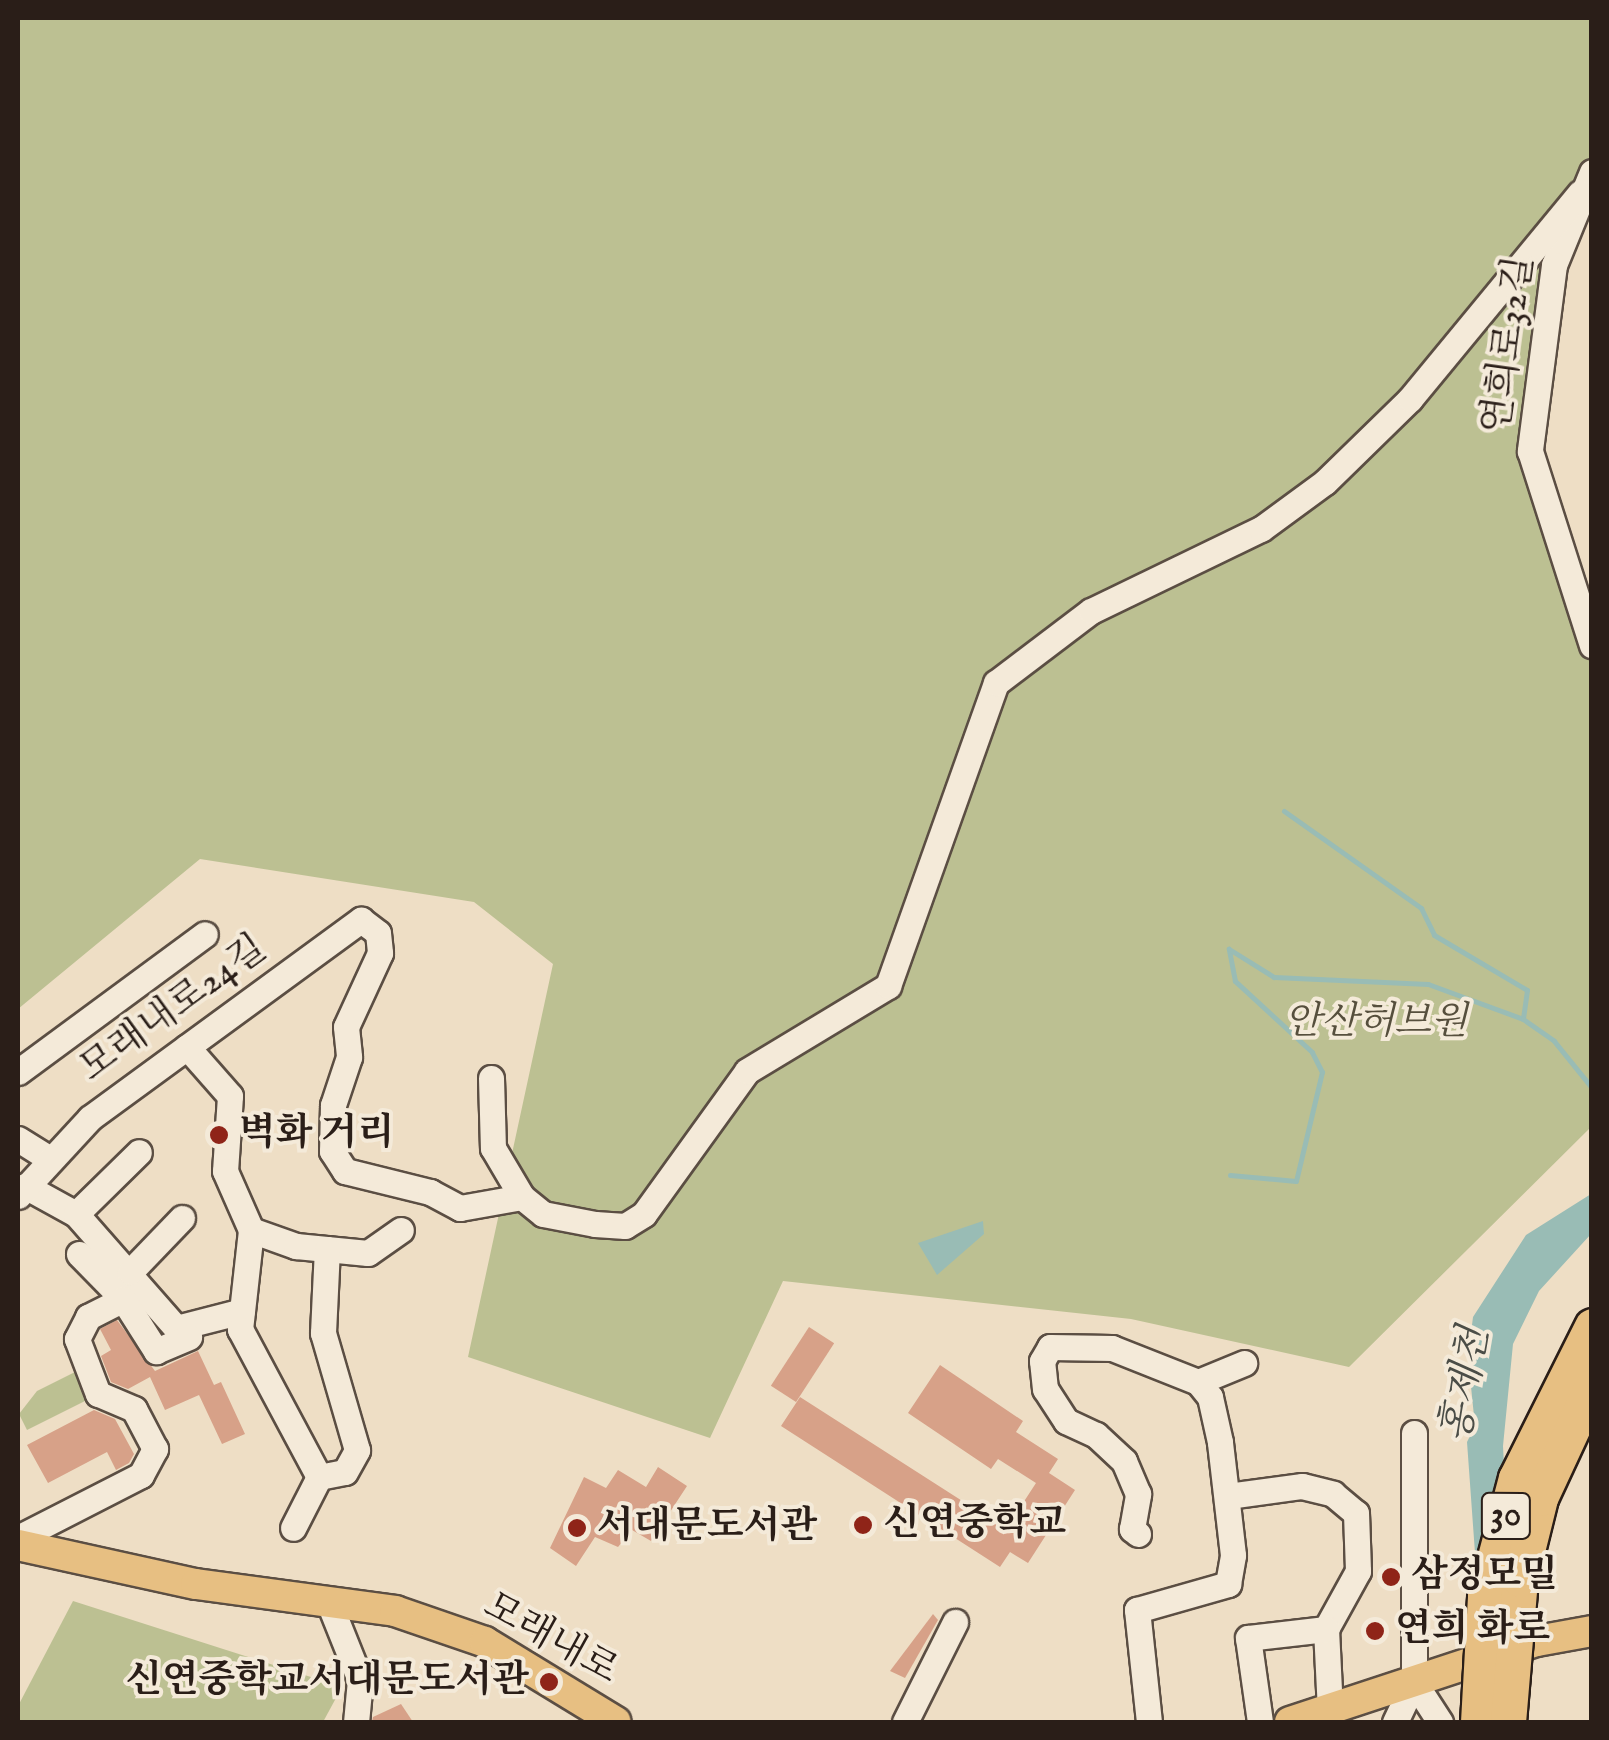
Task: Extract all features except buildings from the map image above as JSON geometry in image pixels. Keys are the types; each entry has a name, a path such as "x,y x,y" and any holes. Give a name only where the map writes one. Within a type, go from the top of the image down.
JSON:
{"highway":[{"name":"30","path":"1478,1722 1485,1595 1516,1478 1592,1326"},
{"name":"30","path":"1508,1722 1520,1579 1540,1498 1592,1386"}],"main road":[{"name":"모래내로","path":"18,1542 196,1584 395,1611 484,1642 585,1717 616,1722"},
{"path":"1290,1722 1530,1644 1592,1631"}],"street":[{"name":"연희로32길","path":"1588,188 1554,266 1530,451 1592,645"},
{"path":"490,1078 492,1148 522,1196 543,1214 625,1226 644,1214 747,1071 824,1030 888,986 996,683 1091,611 1261,529 1326,482 1410,399 1588,188"},
{"name":"모래내로24길","path":"242,1311 176,1328 76,1214 21,1191 90,1118 361,920 378,933 380,954 346,1027 349,1057 333,1106 332,1151 345,1171 430,1192 460,1208 522,1196"},
{"path":"18,1072 205,934"},
{"path":"187,1048 230,1096 225,1170 251,1230 240,1329 319,1476"},
{"path":"18,1139 49,1158"},
{"path":"76,1214 139,1152"},
{"path":"130,1272 182,1218"},
{"path":"251,1230 328,1249 368,1253 401,1230"},
{"path":"319,1476 345,1472 357,1450 323,1333 328,1249"},
{"path":"78,1254 123,1299 156,1351 189,1338"},
{"path":"18,1542 141,1475 155,1449 134,1408 98,1394 77,1338 88,1318 123,1299"},
{"path":"1138,1534 1132,1529 1138,1494 1124,1461 1096,1435 1066,1421 1045,1388 1042,1361 1050,1347 1112,1348 1198,1382 1210,1397 1234,1519 1228,1584 1137,1610 1149,1722"},
{"path":"1198,1382 1244,1363"},
{"path":"1395,1722 1414,1682 1414,1433"},
{"path":"294,1528 319,1476"},
{"path":"1228,1496 1302,1486 1333,1494 1356,1513 1358,1570 1326,1629 1330,1710"},
{"path":"328,1600 360,1680 356,1722"},
{"path":"905,1722 955,1622"},
{"path":"1260,1722 1248,1638 1326,1629"},
{"path":"1414,1682 1440,1722"}],"green space":[{"name":"안산허브원","path":"18,18 1591,18 1591,172 1580,193 1530,451 1591,647 1591,1127 1349,1367 1131,1319 783,1281 710,1438 468,1357 553,964 474,902 200,859 18,1009"},
{"path":"77,1371 91,1398 27,1430 19,1414 37,1391"},
{"path":"73,1601 342,1687 323,1722 18,1722 18,1706"}],"water":[{"name":"홍제천","path":"1591,1194 1591,1234 1539,1291 1513,1344 1503,1446 1508,1546 1472,1658 1475,1553 1467,1442 1475,1426 1468,1357 1473,1317 1526,1235"},
{"path":"983,1221 984,1234 937,1275 918,1243"}],"waterway":[{"path":"1284,811 1421,908 1434,935 1527,990 1523,1019"},
{"path":"1230,1175 1296,1181 1322,1072 1312,1052 1235,981 1229,949 1274,977 1428,984 1523,1019 1554,1041 1592,1088"}],"place":[{"name":"벽화 거리","path":"219,1135"},
{"name":"신연중학교","path":"863,1525"},
{"name":"서대문도서관","path":"577,1528"},
{"name":"삼정모밀","path":"1391,1577"},
{"name":"연희 화로","path":"1375,1631"},
{"name":"신연중학교서대문도서관","path":"549,1682"}]}
